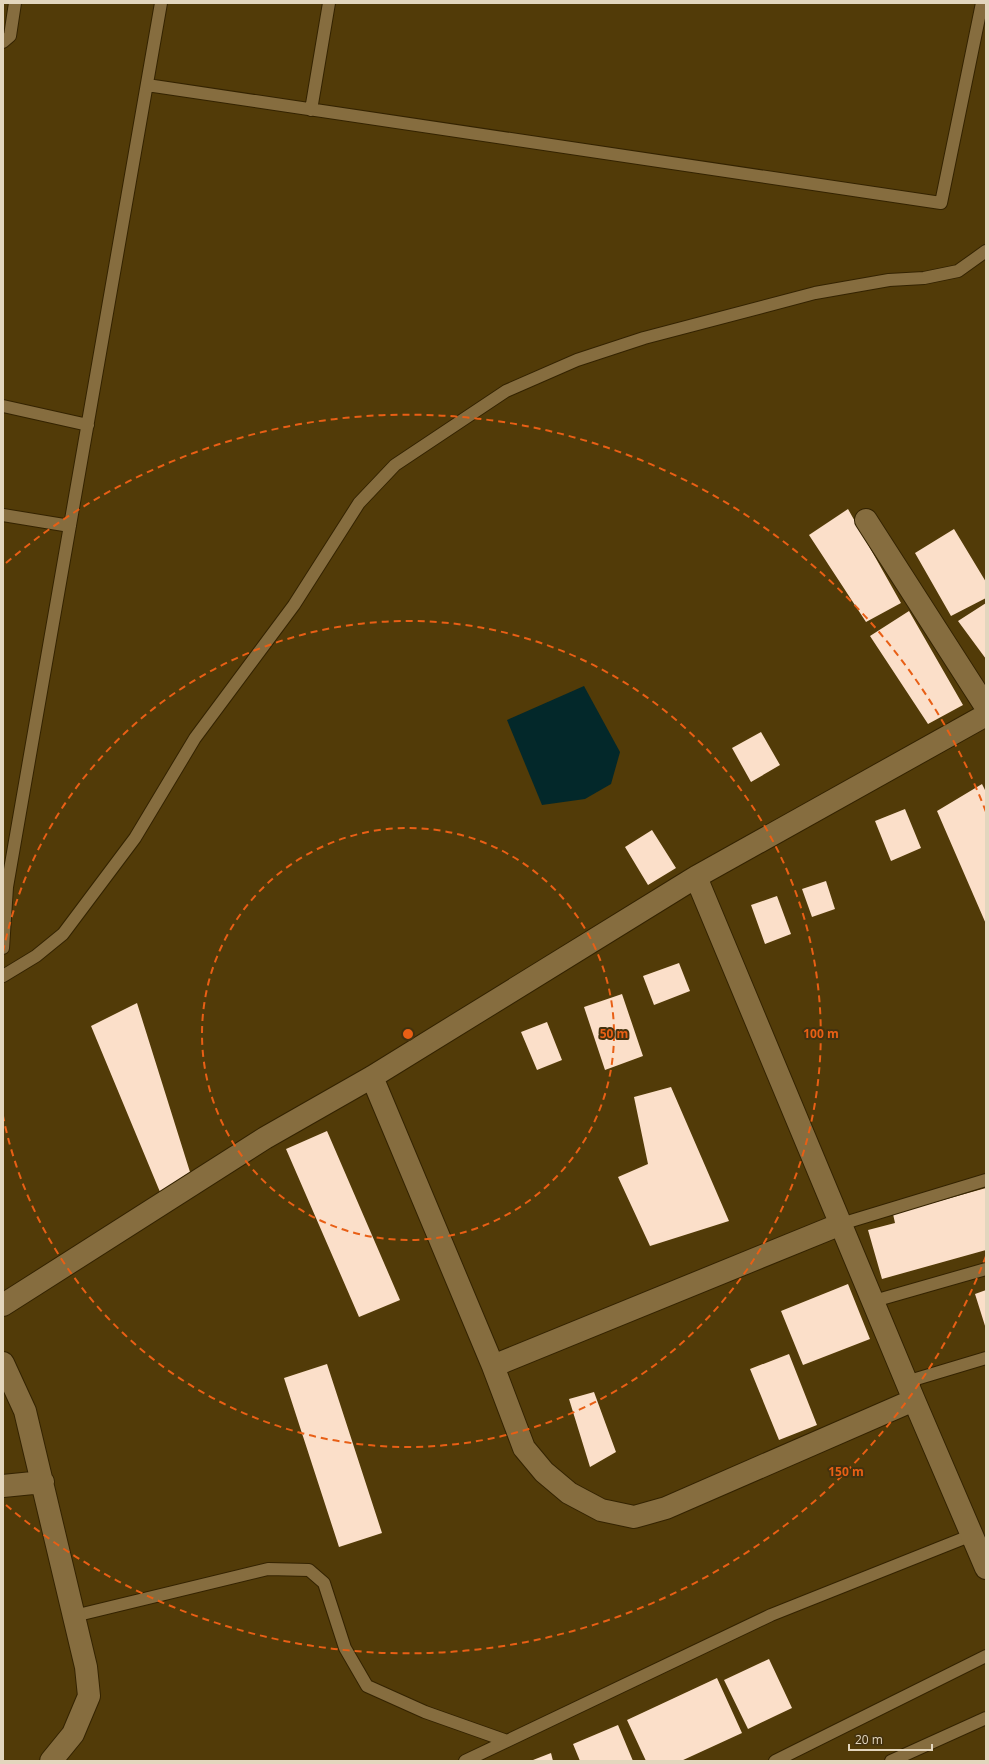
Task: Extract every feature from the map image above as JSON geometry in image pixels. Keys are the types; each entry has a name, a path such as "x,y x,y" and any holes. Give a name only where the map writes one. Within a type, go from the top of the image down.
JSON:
{"street":[{"path":"866,520 986,707"},
{"path":"3,1305 265,1138 372,1077 696,877 986,715"},
{"path":"696,877 842,1224 910,1391 986,1568"},
{"path":"372,1077 493,1366 524,1448 544,1472 569,1493 601,1510 634,1517 666,1508 910,1391"},
{"path":"493,1366 842,1224"},
{"path":"3,1363 25,1411 86,1667 88,1696 73,1734 51,1761"},
{"path":"3,1486 43,1482"}],"lane":[{"path":"3,42 10,36 15,3"},
{"path":"3,948 5,887 88,425 161,3"},
{"path":"311,110 330,3"},
{"path":"147,85 941,203 982,3"},
{"path":"3,976 36,956 63,934 135,838 195,738 294,605 359,503 395,465 506,391 577,360 644,338 815,293 889,280 924,278 958,271 986,251"},
{"path":"3,406 88,425"},
{"path":"3,515 70,526"},
{"path":"842,1224 986,1180"},
{"path":"874,1301 986,1269"},
{"path":"910,1391 986,1358"},
{"path":"465,1761 771,1615 972,1535"},
{"path":"74,1616 268,1569 309,1570 324,1583 345,1648 367,1686 425,1712 507,1741"},
{"path":"775,1761 986,1656"},
{"path":"890,1761 986,1718"}],"water":[{"path":"584,686 620,752 611,784 585,799 542,805 507,720"}],"building":[{"path":"848,509 901,603 866,622 809,535"},
{"path":"954,529 986,582 986,598 951,616 915,553"},
{"path":"986,603 986,659 958,621"},
{"path":"909,611 963,705 928,724 870,636"},
{"path":"761,732 780,765 751,782 732,748"},
{"path":"982,784 986,792 986,924 937,811"},
{"path":"905,809 921,848 891,861 875,821"},
{"path":"652,830 676,868 648,885 625,847"},
{"path":"826,881 835,909 812,917 802,889"},
{"path":"777,896 791,934 765,944 751,905"},
{"path":"679,963 690,991 654,1005 643,976"},
{"path":"622,994 643,1056 605,1070 584,1007"},
{"path":"137,1003 190,1172 160,1192 91,1026"},
{"path":"547,1022 562,1060 537,1070 521,1032"},
{"path":"671,1087 729,1221 650,1246 618,1177 648,1164 634,1097"},
{"path":"327,1131 400,1300 359,1317 286,1149"},
{"path":"986,1188 986,1250 882,1279 868,1230 895,1223 893,1214"},
{"path":"848,1284 870,1339 803,1365 781,1311"},
{"path":"986,1290 986,1329 975,1294"},
{"path":"789,1354 817,1425 779,1440 750,1369"},
{"path":"327,1364 382,1533 339,1547 284,1378"},
{"path":"594,1392 616,1452 590,1467 569,1399"},
{"path":"769,1659 792,1708 748,1729 724,1680"},
{"path":"717,1678 742,1733 681,1761 646,1761 627,1720"},
{"path":"618,1725 633,1761 580,1761 573,1744"},
{"path":"551,1753 553,1761 533,1760"}]}
